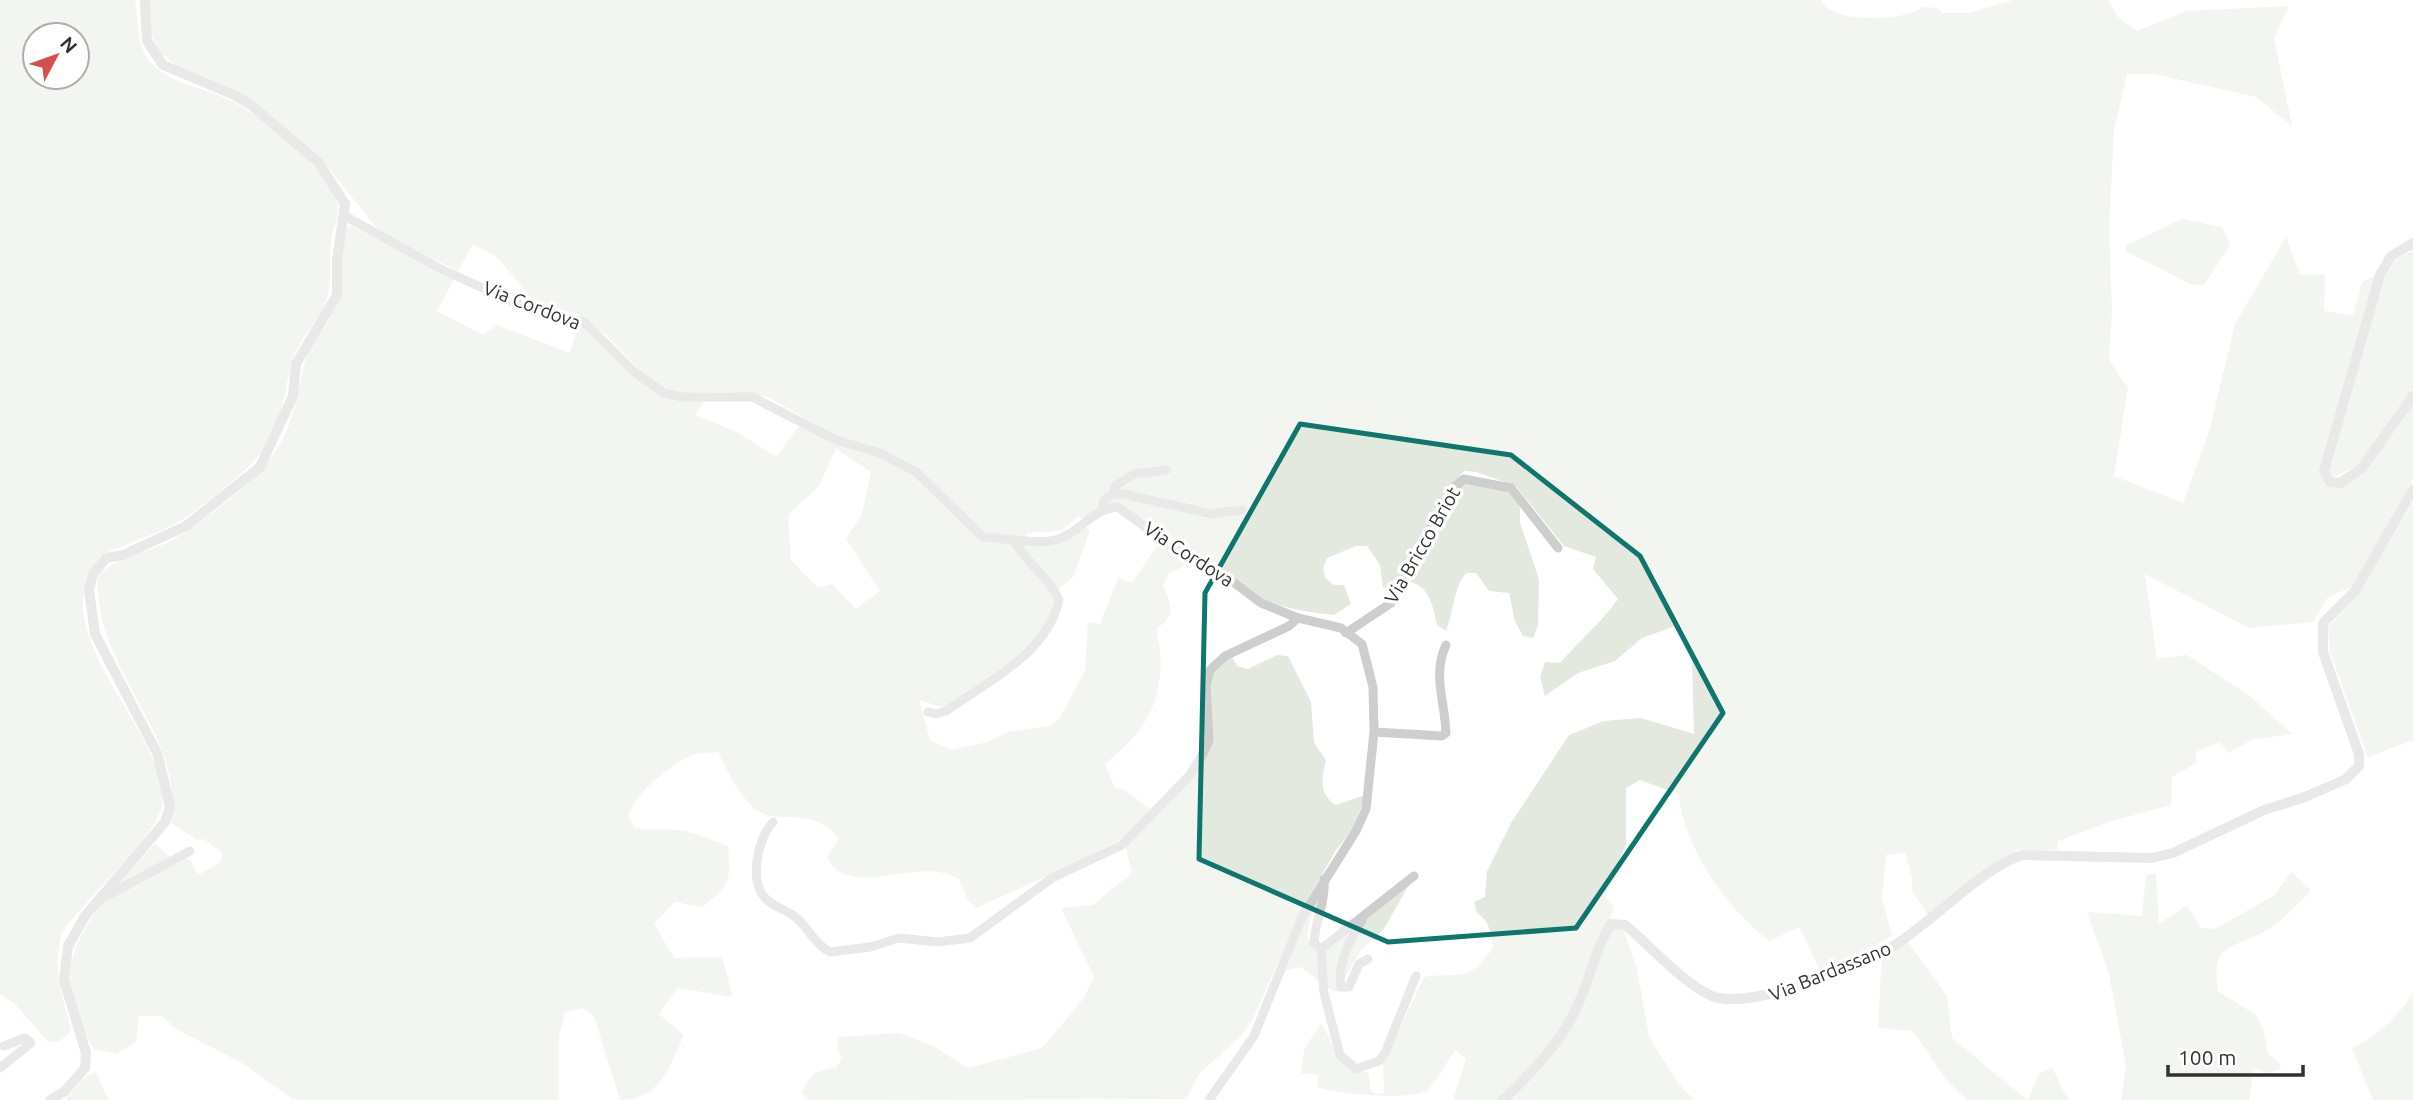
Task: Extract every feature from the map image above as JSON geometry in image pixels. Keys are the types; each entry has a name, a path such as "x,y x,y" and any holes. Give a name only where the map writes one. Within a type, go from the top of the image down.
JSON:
{"street":[{"path":"50,1100 64,1092 85,1068 86,1053 64,980 68,946 100,900 165,822 170,806 157,753 95,634 89,590 93,574 106,558 123,555 186,526 260,467 293,396 296,364 337,295 338,251 345,216 345,204 318,162 251,106 234,95 163,65 147,41 145,0"},
{"name":"Via Cordova","path":"345,216 439,268 513,302 584,323 632,370 664,393 682,397 752,397 771,404 836,440 880,453 916,472 983,537 1054,541 1075,530 1102,510 1118,507 1186,557 1221,573 1261,603 1298,618 1346,632"},
{"path":"2413,243 2391,256 2380,275 2324,471 2330,482 2340,483 2362,468 2413,396"},
{"path":"1113,494 1115,486 1134,474 1166,470"},
{"name":"Via Bricco Briot","path":"1346,632 1391,603 1451,490 1464,479 1511,488 1558,548"},
{"name":"Via Bardassano","path":"1503,1100 1531,1075 1561,1036 1582,997 1600,941 1611,925 1625,925 1712,996 1735,1000 1761,998 1863,961 1896,944 2014,858 2023,855 2152,858 2173,853 2264,810 2305,797 2346,779 2359,766 2349,720 2323,652 2323,623 2355,591 2413,490"},
{"path":"1102,510 1104,500 1113,494 1154,499 1212,513 1242,510"},
{"path":"928,712 936,715 946,711 1030,651 1045,636 1059,600 1013,539"},
{"path":"773,822 763,833 758,849 762,892 767,900 799,920 825,950 830,952 870,947 899,938 938,942 970,938 1052,878 1122,845 1133,835 1148,814 1195,768 1203,754 1209,740 1206,685 1210,670 1224,656 1289,626 1298,618"},
{"path":"1209,1100 1254,1036 1302,917 1324,877 1356,831 1366,809 1374,733 1373,687 1362,644 1346,632"},
{"path":"1374,733 1442,736 1446,733 1437,672 1438,661 1446,645"},
{"path":"100,900 190,851"},
{"path":"1321,949 1414,876"},
{"path":"1324,877 1325,892 1314,933 1314,943 1321,949 1324,993 1340,1055 1356,1069 1378,1061 1385,1052 1416,976"},
{"path":"1365,916 1346,955 1339,976 1340,987 1349,987 1359,964 1368,960"},
{"path":"0,1068 28,1048 31,1041 25,1038 4,1046"}],"highlighted area":[{"path":"1300,424 1511,455 1640,556 1723,713 1576,928 1388,942 1199,859 1205,593"}],"shaded area":[{"path":"0,0 135,0 143,50 151,63 168,76 241,106 273,128 318,171 329,186 338,210 331,241 326,301 294,356 282,408 264,449 249,467 184,519 105,553 91,572 83,598 86,627 112,686 146,745 158,773 163,800 150,830 62,933 58,970 71,1031 60,1041 48,1042 16,1005 0,994"},
{"path":"149,0 1821,0 1827,8 1852,17 1885,18 1900,16 1922,7 1937,8 1943,13 1970,13 2013,0 2108,0 2118,17 2137,31 2187,11 2289,6 2274,38 2292,126 2256,97 2154,74 2127,74 2114,131 2109,227 2112,310 2109,360 2128,388 2114,476 2183,503 2209,432 2235,324 2286,237 2300,275 2325,274 2324,311 2353,315 2362,282 2376,276 2320,471 2342,485 2413,405 2413,479 2407,497 2352,587 2328,597 2313,622 2249,628 2145,574 2157,659 2187,655 2250,696 2292,734 2251,740 2229,753 2220,742 2196,752 2196,763 2172,777 2171,805 2112,821 2058,841 2057,850 2017,850 1928,915 1912,891 1912,878 1905,852 1886,855 1882,898 1892,936 1820,970 1799,927 1769,941 1722,894 1690,836 1678,794 1640,780 1626,788 1626,844 1605,896 1614,907 1591,974 1557,1036 1499,1100 1453,1100 1466,1059 1455,1050 1427,1091 1390,1096 1317,1087 1318,1075 1301,1073 1304,1050 1321,1023 1342,1062 1348,1068 1368,1072 1371,1091 1376,1094 1384,1093 1383,1064 1424,977 1469,972 1484,960 1493,948 1489,928 1477,913 1474,902 1485,897 1487,871 1511,823 1569,735 1604,721 1641,718 1694,734 1692,661 1681,624 1642,638 1615,661 1578,673 1545,696 1540,677 1545,662 1560,663 1618,599 1593,569 1596,557 1564,546 1516,486 1476,472 1464,471 1450,488 1393,590 1383,587 1380,565 1367,546 1356,546 1327,558 1323,568 1325,578 1334,585 1344,585 1351,604 1334,615 1300,610 1255,595 1202,556 1195,559 1119,505 1107,504 1082,519 1079,516 1062,530 1027,533 1024,543 1058,543 1086,527 1090,531 1073,577 1059,589 1051,588 1057,600 1036,643 945,708 919,700 930,740 951,750 988,742 1008,732 1050,726 1059,719 1085,671 1088,622 1100,624 1118,578 1132,583 1159,543 1188,563 1169,574 1163,585 1170,614 1157,628 1160,668 1155,700 1141,728 1105,764 1114,787 1126,791 1151,810 1123,838 1074,864 976,908 968,900 959,879 943,873 925,871 869,877 838,871 827,858 839,838 827,827 805,818 763,814 743,796 718,752 695,754 676,764 645,789 631,808 628,817 635,827 685,831 728,846 727,882 718,894 702,907 675,902 654,924 674,958 722,957 733,997 677,988 659,1014 684,1035 668,1069 654,1088 634,1098 620,1100 594,1016 583,1008 565,1012 559,1037 559,1100 294,1100 244,1064 178,1030 161,1016 139,1016 136,1042 116,1054 94,1049 77,1018 70,989 72,962 80,938 94,914 155,844 170,857 190,859 198,875 221,862 222,853 204,839 197,840 170,822 172,791 165,761 154,731 109,642 100,610 98,577 127,557 172,541 244,487 270,459 289,425 310,347 332,312 344,232 350,225 454,279 437,311 483,335 497,325 570,353 579,322 657,393 673,398 704,400 695,415 737,432 776,457 799,426 868,455 768,397 726,392 679,393 661,386 645,376 605,334 573,312 538,306 498,258 473,244 458,271 380,232 327,166 261,107 177,66 157,50 151,32","holes":["836,449 871,472 862,514 846,539 880,591 856,609 832,584 818,588 791,560 788,515 819,486"]},
{"path":"2182,219 2222,227 2230,245 2204,285 2190,284 2125,251 2127,245"},
{"path":"2413,250 2413,393 2358,465 2334,477 2329,469 2384,279 2395,260"},
{"path":"1466,481 1509,489 1520,506 1520,523 1539,579 1538,625 1533,638 1523,636 1515,621 1509,593 1489,591 1476,573 1466,573 1462,579 1446,631 1437,625 1427,593 1411,582 1404,585 1452,494"},
{"path":"2413,502 2413,740 2368,757 2330,652 2328,627 2358,595"},
{"path":"1231,655 1237,666 1248,669 1277,655 1288,656 1311,702 1314,743 1326,760 1323,779 1326,795 1335,805 1366,795 1352,830 1336,850 1298,917 1253,1019 1241,1036 1198,1075 1186,1099 809,1100 801,1092 814,1073 836,1067 842,1059 837,1048 839,1037 899,1033 933,1046 968,1068 1042,1048 1084,998 1094,977 1061,908 1093,905 1132,873 1125,844 1205,755 1208,685 1212,672"},
{"path":"2291,872 2311,890 2270,928 2228,948 2218,963 2216,975 2218,991 2256,1015 2263,1028 2268,1053 2281,1065 2280,1069 2267,1073 2253,1068 2250,1100 2121,1100 2126,1066 2109,974 2087,912 2142,916 2146,875 2156,873 2159,924 2187,905 2201,928 2215,929 2275,895"},
{"path":"1408,886 1384,929 1360,951 1337,992 1300,967 1286,970 1304,918 1319,892 1321,896 1311,917 1307,936 1314,949"},
{"path":"1614,926 1623,929 1637,969 1649,1037 1678,1083 1694,1100 1508,1100 1563,1037 1603,942"},
{"path":"1907,941 1947,996 1952,1038 2027,1100 1967,1100 1946,1079 1913,1031 1878,1028 1882,954"},
{"path":"2413,993 2413,1100 2373,1100 2352,1048 2387,1025"},
{"path":"2052,1067 2068,1100 2028,1100 2039,1074"},
{"path":"96,1072 108,1100 65,1100 85,1077"}]}
